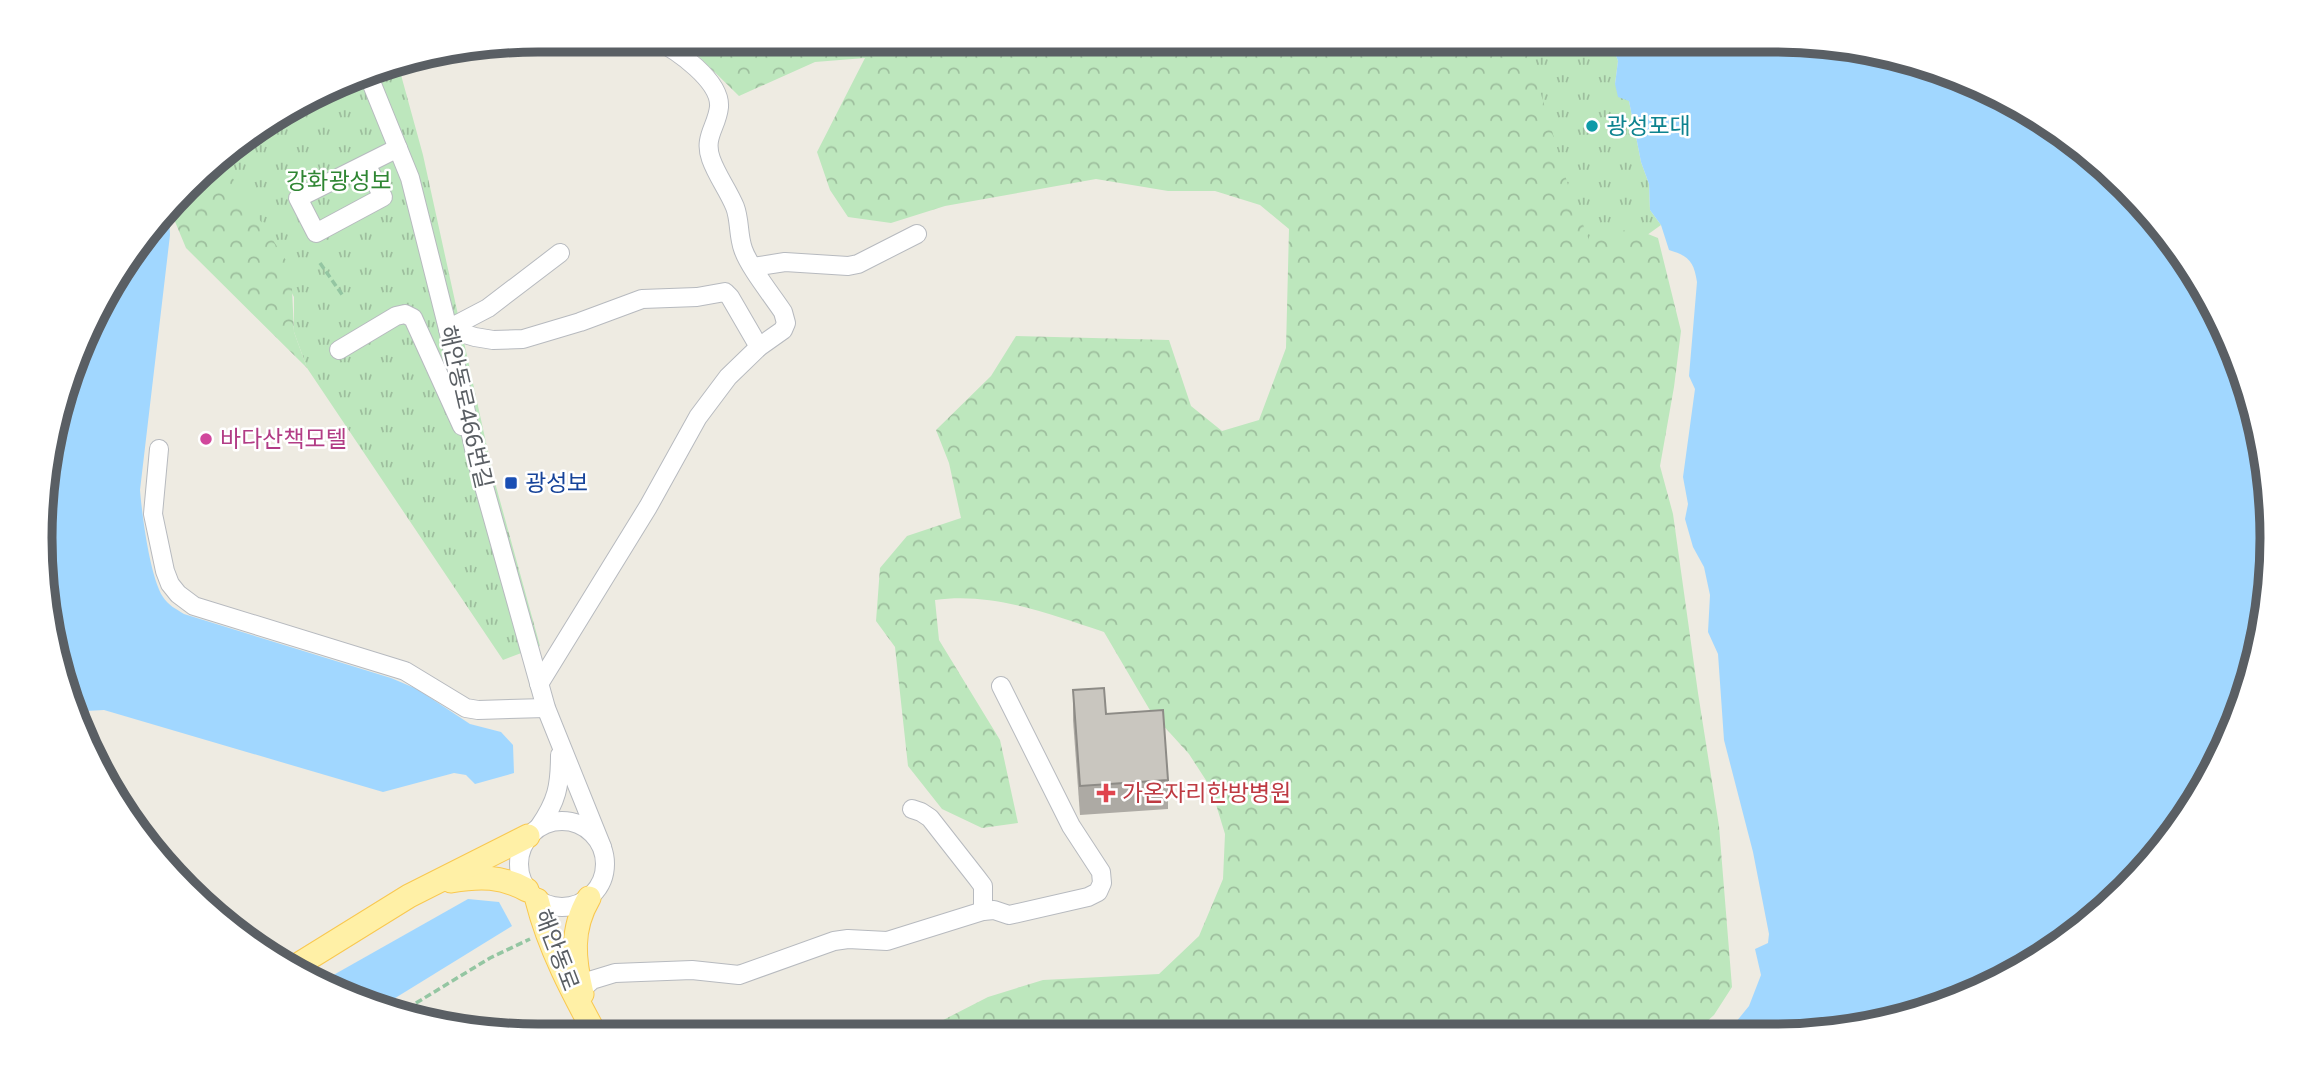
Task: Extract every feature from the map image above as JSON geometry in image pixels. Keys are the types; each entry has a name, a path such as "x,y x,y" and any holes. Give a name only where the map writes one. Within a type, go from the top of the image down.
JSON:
{"main road":[{"name":"해안동로","path":"302,962 409,896 534,832"},
{"name":"해안동로","path":"409,896 451,881 488,877 514,883 532,895 561,969 590,1024"},
{"name":"해안동로","path":"589,898 580,914 575,945 581,990 593,1024"}],"street":[{"path":"539,684 648,507 698,417 728,377 759,347 783,330 786,323 783,312 743,250 736,209 710,158 710,130 719,105 716,96 706,78 676,52"},
{"name":"해안동로466번길","path":"371,82 410,178 448,329 476,458 546,708 602,847"},
{"path":"366,164 383,197 316,233 299,198 366,164 398,148"},
{"path":"753,267 785,262 848,266 858,264 917,234"},
{"path":"448,329 488,308 560,253"},
{"path":"448,329 493,340 523,339 642,299 697,297 724,292 730,297 759,347"},
{"path":"339,350 396,316 405,314 413,318 476,458"},
{"path":"159,449 153,514 165,571 170,584 184,600 194,606 405,671 466,708 546,708"},
{"path":"581,990 592,980 615,973 692,970 739,975 834,942 848,939 887,942 984,911 994,910 1009,915 1075,901 1098,892 1102,883 1101,872 1071,826 1001,686"},
{"path":"534,832 553,821 568,820 583,825 594,834 602,847 604,876 589,898 577,905 550,906 532,895 521,878 518,865 521,850 534,832 551,809 557,794 560,745"},
{"path":"912,809 930,818 983,886 984,911"}],"path":[{"path":"320,263 342,296"},
{"path":"410,1007 490,958 548,932"}],"green space":[{"path":"694,52 1529,52 1568,185 1589,240 1633,228 1658,238 1681,331 1660,466 1673,514 1719,826 1732,987 1714,1015 1704,1024 935,1024 988,997 1043,980 1159,974 1199,936 1223,879 1225,834 1211,788 1189,754 1151,712 1104,632 1021,606 979,599 935,600 939,640 1000,740 1018,823 982,828 942,809 908,766 895,647 876,621 880,568 907,536 961,518 949,463 936,430 991,376 1016,336 1169,340 1191,406 1222,431 1259,420 1286,348 1289,229 1260,205 1215,191 1168,191 1096,179 945,206 891,223 848,217 830,190 817,152 865,58 815,62 739,96"},
{"path":"1116,52 1615,52 1618,61 1615,84 1629,101 1641,162 1649,184 1650,210 1661,225 1604,266"},
{"name":"강화광성보","path":"400,73 423,155 494,479 540,646 503,660 307,368 294,332 294,297 225,168 268,134 295,118 353,89"},
{"path":"225,167 291,268 294,332 307,368 186,248 173,218"}],"water":[{"path":"1615,52 1774,52 1838,57 1931,78 1960,89 2018,118 2045,134 2095,173 2140,218 2179,268 2210,324 2235,382 2256,475 2259,570 2244,664 2224,724 2210,753 2179,809 2160,834 2140,859 2095,904 2045,943 2018,959 1960,988 1931,999 1838,1020 1734,1024 1749,1006 1761,975 1755,949 1768,943 1769,934 1753,852 1724,740 1718,654 1708,632 1710,595 1704,567 1693,547 1685,519 1688,504 1683,477 1695,389 1689,376 1697,282 1689,261 1669,250 1661,225 1650,210 1649,184 1641,162 1629,101 1618,97 1615,84 1618,61"},
{"path":"169,222 140,490 154,575 163,597 184,614 391,678 417,689 470,724 501,732 513,745 514,773 475,784 466,775 454,773 383,792 104,710 86,711 69,664 54,570 52,538 62,444 78,382 103,324 134,268"},
{"path":"468,899 499,902 512,926 390,1001 330,977"}],"building":[{"path":"1104,688 1106,714 1163,710 1168,780 1080,786 1073,690"}],"place":[{"name":"광성포대","path":"1592,126"},
{"name":"바다산책모텔","path":"206,439"},
{"name":"광성보","path":"511,483"},
{"name":"가온자리한방병원","path":"1106,793"}]}
